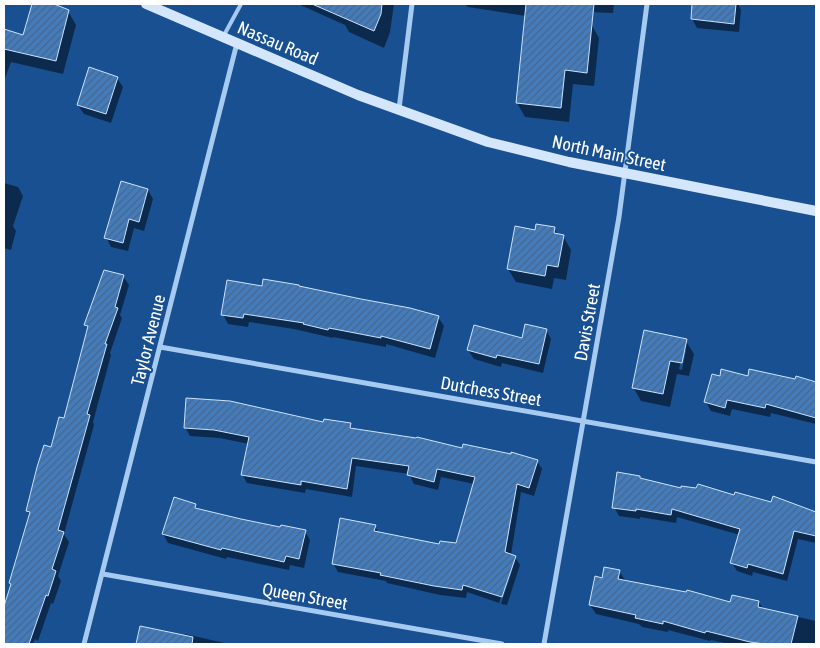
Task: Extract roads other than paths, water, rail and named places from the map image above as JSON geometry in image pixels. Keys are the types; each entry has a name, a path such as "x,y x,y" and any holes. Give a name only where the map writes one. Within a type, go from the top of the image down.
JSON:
{"main road":[{"name":"Nassau Road","path":"146,4 358,95 399,109"},
{"name":"North Main Street","path":"399,109 488,142 569,162 816,211"}],"street":[{"path":"399,109 412,4"},
{"name":"Davis Street","path":"544,644 619,217 647,4"},
{"name":"Taylor Avenue","path":"84,644 237,43"},
{"name":"Dutchess Street","path":"160,347 816,462"},
{"name":"Queen Street","path":"102,574 502,644"}],"lane":[{"path":"223,37 241,4"}]}
